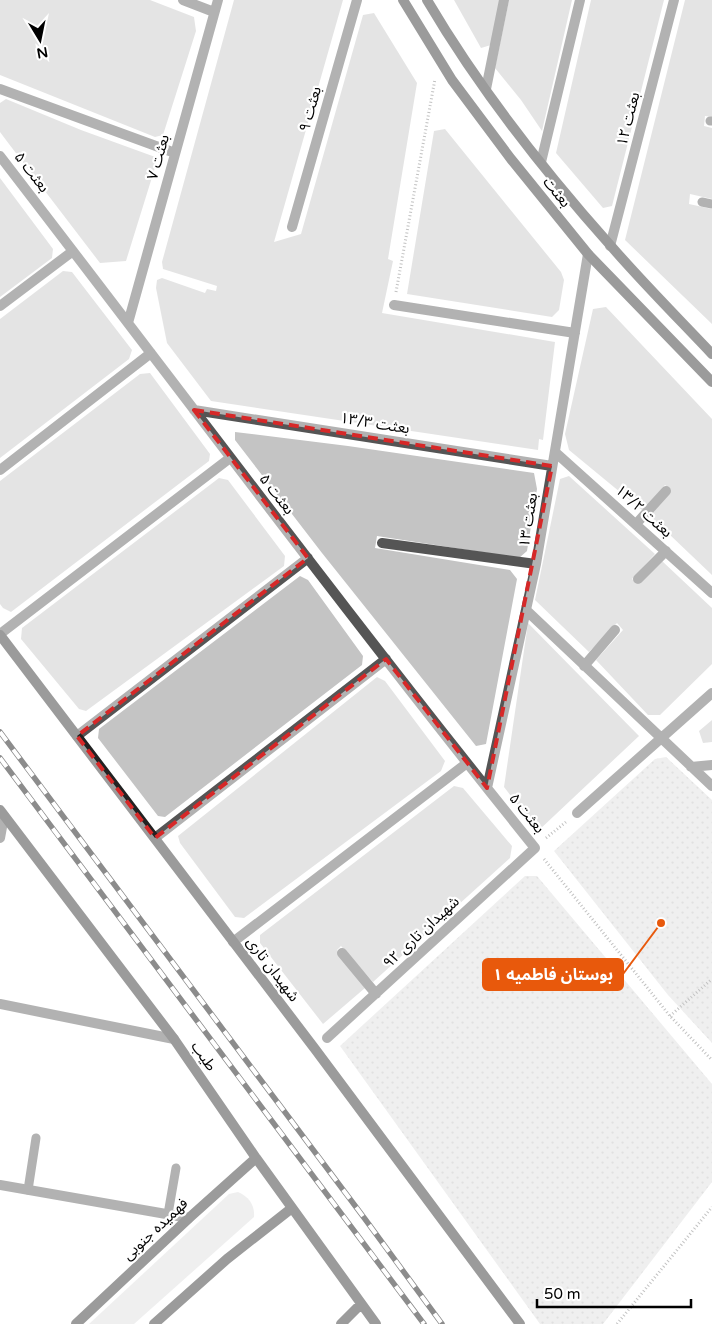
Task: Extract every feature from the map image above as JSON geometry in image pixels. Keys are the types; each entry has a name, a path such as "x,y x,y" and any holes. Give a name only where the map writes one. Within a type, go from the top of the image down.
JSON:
{"street":[{"path":"183,0 214,12"},
{"name":"بعثت ۷","path":"128,323 218,0"},
{"name":"بعثت ۹","path":"292,227 357,0"},
{"name":"بعثت","path":"403,0 452,80 511,159 588,254 712,382"},
{"name":"بعثت","path":"427,0 486,89 541,162 610,246 712,354"},
{"path":"486,89 504,0"},
{"path":"541,162 580,0"},
{"name":"بعثت ۱۲","path":"610,246 674,0"},
{"path":"0,89 175,153"},
{"name":"بعثت ۵","path":"0,156 230,458 535,848"},
{"path":"0,306 73,251"},
{"name":"بعثت ۱۳","path":"487,788 536,564 588,254"},
{"path":"394,305 575,333"},
{"path":"0,470 151,353"},
{"name":"بعثت ۱۳/۳","path":"194,410 552,466"},
{"name":"بعثت ۱۳/۲","path":"556,452 712,594"},
{"path":"0,634 230,458"},
{"path":"636,524 666,491"},
{"path":"382,543 536,564"},
{"path":"638,579 666,551"},
{"path":"77,736 308,558"},
{"path":"526,610 660,739 712,786"},
{"path":"584,666 615,630"},
{"name":"شهیدان تاری","path":"0,634 520,1324"},
{"path":"155,838 386,659"},
{"path":"577,813 712,693"},
{"path":"233,942 467,763"},
{"path":"691,767 712,765"},
{"path":"0,838 2,813"},
{"name":"طیب","path":"2,813 174,1039 256,1158 376,1324"},
{"name":"شهیدان تاری ۹۲","path":"327,1038 535,848"},
{"path":"342,953 376,994"},
{"path":"0,1004 174,1039"},
{"name":"فهمیده جنوبی","path":"76,1324 256,1158"},
{"path":"0,1185 189,1218"},
{"path":"154,1324 227,1259 292,1208"},
{"path":"341,1324 361,1304"}],"lane":[{"path":"702,202 712,204"},
{"path":"28,1190 36,1138"},
{"path":"168,1214 176,1168"}],"path":[{"path":"394,305 438,58"},
{"path":"577,813 535,848 670,1016 712,1060"},
{"path":"670,1016 712,979"},
{"path":"617,1324 712,1207"}],"highlighted area":[{"path":"194,410 552,466 487,788 386,659 155,838 77,736 308,558"}],"shaded area":[{"path":"666,757 712,800 712,1043 668,995 554,851 655,759"},
{"path":"525,876 537,876 712,1084 712,1182 603,1324 540,1324 340,1046"},
{"path":"238,1192 250,1202 254,1217 134,1324 89,1324 229,1194"}],"building":[{"path":"0,0 150,0 194,17 196,31 163,135 155,137 0,75"},
{"path":"234,0 343,0 274,242 301,234 363,15 374,13 417,83 388,259 393,261 382,313 555,342 543,440 539,439 538,450 211,401 167,343 156,288 157,280 162,278 205,293 207,289 216,291 217,286 163,269 162,262"},
{"path":"454,0 500,0 491,45 481,48"},
{"path":"509,0 572,0 542,131 521,100 495,68"},
{"path":"591,0 664,0 612,206 603,208 556,153"},
{"path":"685,0 712,0 712,117 705,116 704,126 712,128 712,199 690,194 689,204 712,209 712,324 625,240"},
{"path":"6,99 81,130 158,158 126,261 100,263 0,132 0,103"},
{"path":"445,129 561,272 564,280 559,310 552,317 407,294 434,131"},
{"path":"0,178 53,249 52,258 0,297"},
{"path":"63,271 72,272 132,350 129,359 0,458 0,319"},
{"path":"606,307 712,419 712,575 648,514 671,490 665,485 643,511 569,450 565,434 593,309"},
{"path":"150,373 210,454 209,461 11,612 3,608 0,604 0,481 140,374"},
{"path":"235,432 534,473 537,489 527,551 519,558 377,536 375,548 510,570 517,579 486,744 476,746 322,553 235,440"},
{"path":"569,476 655,554 632,579 638,584 662,561 712,608 712,664 660,715 648,715 596,660 623,630 617,623 589,652 535,600 560,479"},
{"path":"219,478 228,480 285,556 284,566 86,711 79,709 21,639 22,628"},
{"path":"300,576 308,580 363,656 362,665 165,817 158,816 98,738 99,729"},
{"path":"528,623 639,736 538,831 504,787"},
{"path":"377,677 385,681 445,761 441,771 244,918 235,917 180,843 178,836"},
{"path":"712,720 712,742 703,743 699,731"},
{"path":"454,786 463,788 512,846 510,858 373,982 341,946 337,950 365,988 323,1024 260,943 260,935"}],"railway":[{"path":"0,732 442,1324"},
{"path":"0,758 424,1324"}],"place":[{"name":"بوستان فاطمیه ۱","path":"661,923"}]}
